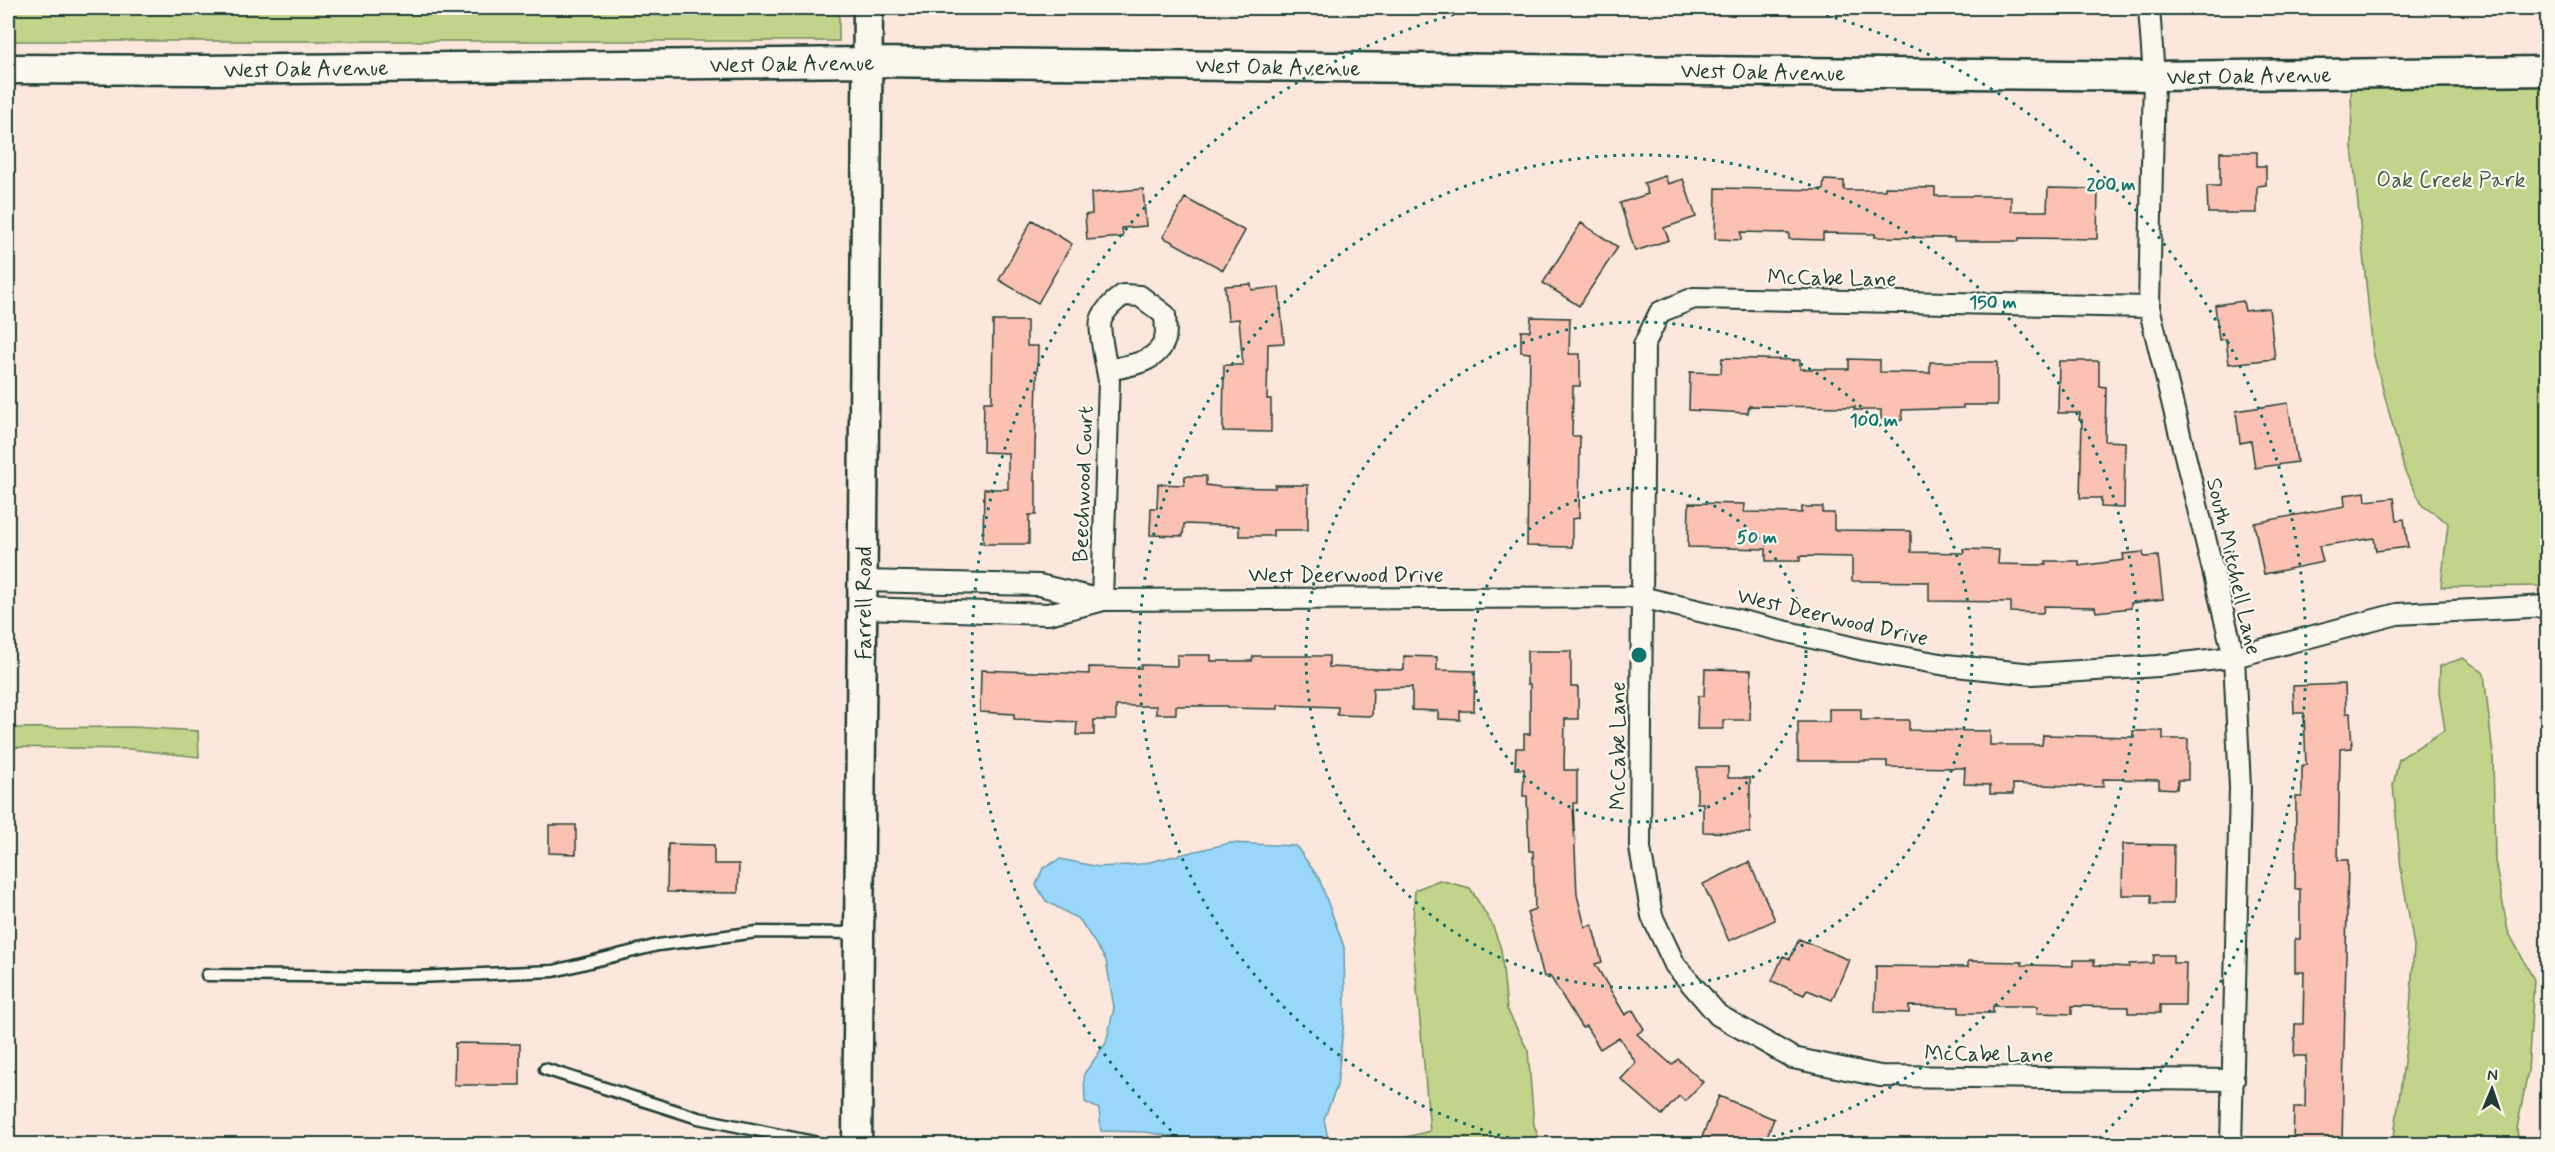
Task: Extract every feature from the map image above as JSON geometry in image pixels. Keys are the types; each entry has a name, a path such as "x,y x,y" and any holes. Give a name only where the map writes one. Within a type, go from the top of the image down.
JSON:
{"street":[{"name":"Farrell Road","path":"857,1144 868,8"},
{"name":"South Mitchell Lane","path":"2149,8 2154,76 2149,307 2234,657 2240,788 2232,1144"},
{"name":"West Oak Avenue","path":"8,69 207,70 867,62 2154,76 2547,71"},
{"name":"McCabe Lane","path":"2149,307 1695,298 1660,312 1644,345 1640,848 1652,916 1675,965 1718,1015 1793,1058 1880,1076 2234,1080"},
{"name":"Beechwood Court","path":"1102,600 1107,370"},
{"name":"West Deerwood Drive","path":"863,595 891,583 1039,585 1102,600 1641,597 1863,650 1946,665 2022,673 2158,666 2234,657 2397,614 2547,606"},
{"name":"West Deerwood Drive","path":"863,595 1048,614 1102,600"}],"lane":[{"path":"207,975 417,976 554,971 658,945 746,934 859,933"},
{"path":"545,1069 698,1118 823,1144"}],"green space":[{"path":"8,8 839,8 839,41 8,41"},
{"name":"Oak Creek Park","path":"2351,83 2547,84 2547,586 2441,587 2448,523 2423,506 2405,472 2373,352 2352,146"},
{"path":"2463,658 2484,673 2493,755 2495,861 2508,931 2534,980 2528,1071 2517,1129 2519,1144 2393,1144 2409,1025 2414,946 2401,869 2393,785 2399,759 2445,730 2439,693 2440,666"},
{"path":"133,727 198,731 199,757 129,749 8,747 8,728"},
{"path":"1439,880 1470,888 1492,924 1501,949 1507,1009 1528,1051 1534,1125 1541,1144 1379,1144 1430,1131 1412,934 1415,890"}],"water":[{"path":"1230,843 1296,846 1319,878 1344,947 1345,1010 1337,1086 1324,1119 1329,1144 1219,1144 1145,1132 1101,1131 1099,1109 1085,1102 1084,1074 1106,1043 1114,1008 1106,960 1080,920 1046,901 1036,885 1043,868 1060,859 1099,867 1141,864"}],"building":[{"path":"2220,152 2257,152 2257,166 2266,166 2266,185 2257,186 2257,213 2208,213 2207,186 2220,186"},
{"path":"1665,176 1668,184 1683,179 1696,217 1664,228 1669,240 1635,251 1620,203 1648,194 1644,183"},
{"path":"1824,180 1844,181 1844,190 1885,190 1885,187 1935,188 1935,196 2011,196 2011,211 2047,211 2048,188 2098,189 2097,239 2019,238 2019,241 1954,241 1954,238 1875,237 1875,234 1823,233 1823,240 1789,239 1789,233 1741,232 1741,240 1715,239 1716,188 1823,190"},
{"path":"1143,189 1146,226 1122,228 1123,237 1087,240 1085,215 1092,214 1091,193"},
{"path":"1185,198 1245,231 1223,270 1163,237"},
{"path":"1032,220 1072,244 1038,303 999,280"},
{"path":"1581,223 1618,247 1579,306 1543,283"},
{"path":"1251,284 1252,290 1279,287 1284,343 1268,344 1267,399 1271,399 1271,432 1223,431 1224,365 1243,365 1239,319 1228,320 1225,286"},
{"path":"2243,301 2245,311 2269,308 2275,359 2229,364 2226,339 2219,340 2215,305"},
{"path":"1531,317 1570,318 1569,354 1580,354 1580,386 1573,386 1572,436 1580,436 1579,518 1572,519 1572,547 1527,546 1530,353 1521,352 1521,331 1530,331"},
{"path":"993,321 1027,321 1027,346 1038,346 1034,481 1036,481 1036,515 1029,515 1029,544 983,544 984,489 1008,489 1008,453 983,452 984,402 992,402"},
{"path":"1722,358 1800,360 1800,369 1849,369 1849,359 1880,360 1880,372 1930,373 1930,362 1997,362 1997,405 1902,410 1902,420 1881,419 1881,410 1854,410 1855,407 1749,406 1748,413 1689,410 1690,372 1721,373"},
{"path":"2059,361 2099,361 2099,386 2106,387 2105,441 2125,442 2124,508 2101,507 2101,498 2080,498 2082,420 2079,420 2080,413 2058,413"},
{"path":"2288,403 2297,462 2255,468 2251,441 2240,443 2236,411"},
{"path":"1185,476 1206,476 1206,485 1220,487 1275,488 1275,485 1308,485 1308,530 1273,530 1273,536 1239,536 1239,526 1184,524 1183,536 1150,535 1151,508 1157,508 1158,484 1184,485"},
{"path":"2365,492 2366,501 2394,498 2397,520 2404,519 2408,547 2376,551 2374,538 2319,546 2323,562 2264,574 2254,523 2345,506 2344,495"},
{"path":"1689,503 1745,504 1744,512 1802,513 1802,507 1823,507 1822,513 1834,513 1834,530 1911,531 1911,552 1964,553 1963,549 1999,550 1998,564 2046,565 2046,561 2079,561 2079,566 2124,560 2123,554 2143,552 2144,557 2158,556 2163,599 2131,603 2131,608 2096,612 2095,607 2044,606 2043,613 2011,612 2011,602 1929,601 1929,582 1852,581 1852,557 1800,556 1800,561 1766,561 1766,549 1688,547"},
{"path":"1527,651 1571,651 1571,687 1578,687 1578,719 1565,719 1564,770 1577,770 1577,803 1573,803 1577,895 1585,927 1592,925 1602,962 1595,964 1625,1015 1633,1010 1644,1029 1637,1034 1672,1065 1678,1059 1703,1082 1685,1101 1679,1096 1662,1115 1621,1079 1636,1063 1619,1037 1600,1049 1586,1026 1582,1028 1550,976 1544,977 1527,912 1535,909 1533,851 1529,851 1527,796 1523,796 1524,769 1515,769 1516,748 1524,748 1524,734 1530,734 1530,684 1527,684"},
{"path":"1177,655 1211,655 1211,661 1252,661 1253,656 1329,656 1329,667 1404,670 1404,656 1437,657 1437,670 1475,671 1474,711 1460,711 1460,720 1438,719 1438,711 1412,710 1412,687 1373,688 1372,716 1337,715 1338,707 1278,705 1278,709 1176,706 1176,714 1156,714 1156,706 1116,706 1116,720 1094,720 1094,735 1076,735 1077,722 1014,719 1014,714 980,712 981,670 1089,674 1089,667 1177,666"},
{"path":"1705,669 1751,670 1750,720 1723,720 1723,729 1697,729 1698,696 1704,696"},
{"path":"2345,684 2346,713 2350,713 2352,748 2340,749 2338,860 2348,860 2342,1143 2293,1144 2294,1107 2305,1107 2306,1056 2294,1056 2295,1024 2303,1024 2304,972 2295,972 2295,939 2300,939 2300,889 2295,889 2296,797 2302,797 2302,765 2306,765 2304,713 2294,713 2293,686"},
{"path":"1829,709 1861,709 1861,720 1909,720 1909,730 1990,731 1990,745 2042,745 2043,735 2133,737 2133,731 2163,731 2163,739 2188,739 2188,780 2178,780 2177,789 2159,788 2159,780 2103,779 2103,787 2013,784 2013,794 1990,794 1990,785 1964,784 1965,768 1887,767 1887,761 1798,761 1798,722 1829,722"},
{"path":"1697,767 1728,767 1728,778 1750,778 1750,833 1703,832 1703,803 1697,803"},
{"path":"549,825 576,825 576,854 549,853"},
{"path":"668,844 714,845 714,864 739,864 738,893 667,892"},
{"path":"2123,844 2174,845 2173,904 2151,904 2151,895 2122,895"},
{"path":"1749,862 1775,920 1729,941 1703,884"},
{"path":"1799,939 1849,960 1832,1000 1807,990 1804,995 1772,981 1783,956 1790,959"},
{"path":"2154,955 2173,955 2173,963 2186,963 2185,1005 2160,1005 2160,1013 2128,1013 2128,1007 2072,1006 2072,1014 2037,1013 2038,1006 1993,1006 1993,1013 1959,1013 1959,1007 1909,1006 1909,1013 1875,1012 1876,966 1968,967 1968,961 2073,966 2073,960 2094,960 2094,965 2129,967 2129,964 2153,963"},
{"path":"455,1043 520,1044 520,1085 454,1085"},
{"path":"1719,1096 1774,1119 1765,1141 1756,1137 1753,1144 1699,1144"}]}
